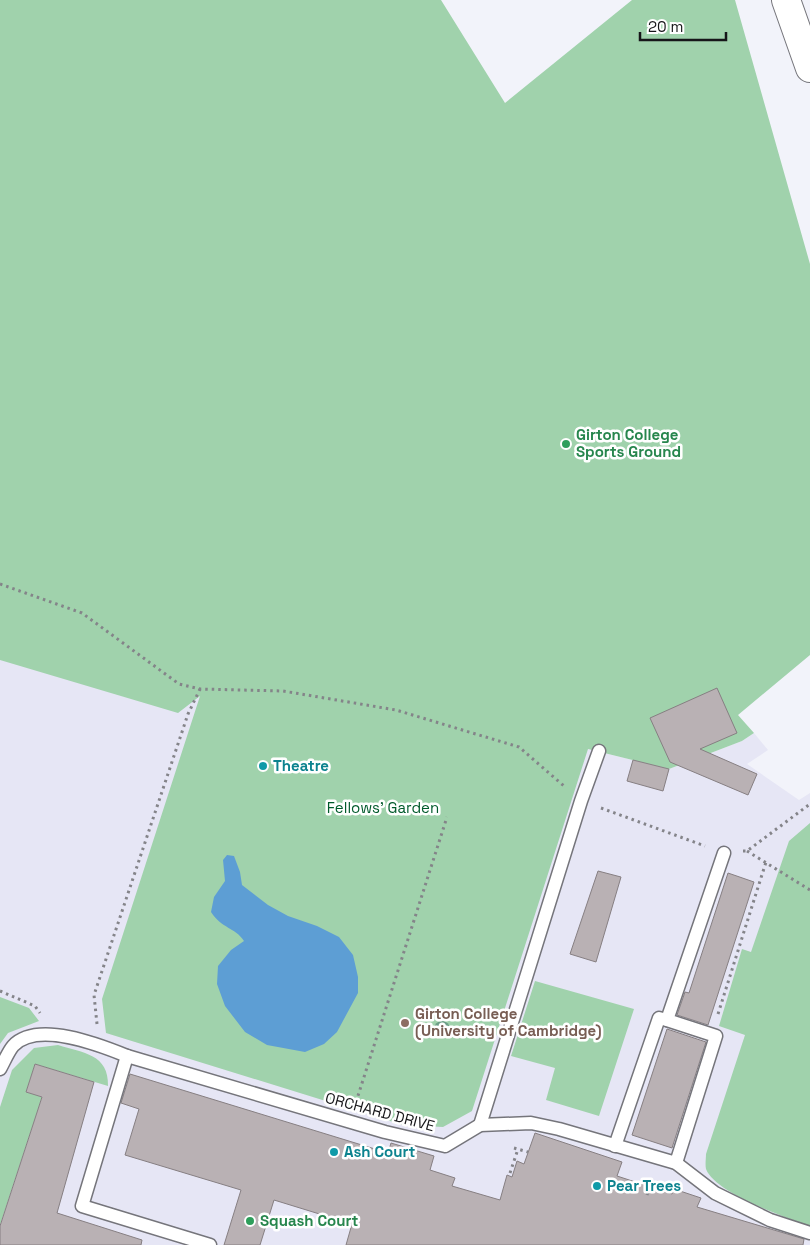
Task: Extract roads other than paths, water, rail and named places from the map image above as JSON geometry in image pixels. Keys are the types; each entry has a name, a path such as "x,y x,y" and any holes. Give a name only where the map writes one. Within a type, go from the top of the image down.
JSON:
{"street":[{"path":"786,0 810,68"}],"lane":[{"path":"480,1126 581,801 599,751"},
{"path":"667,1020 724,852"},
{"path":"615,1146 659,1018 667,1020 716,1036 676,1163"},
{"name":"ORCHARD DRIVE","path":"0,1070 14,1045 38,1033 99,1044 127,1056 350,1121 445,1146 480,1126 531,1123 676,1163 715,1193 770,1220 810,1234"},
{"path":"127,1056 82,1206 210,1245"}],"water":[{"path":"227,855 234,856 240,872 242,885 268,905 288,916 317,926 339,937 353,955 358,977 358,993 337,1032 324,1044 305,1052 267,1045 245,1032 225,1006 217,984 218,966 231,950 244,941 237,933 215,918 211,912 214,897 225,881 223,860"}],"place":[{"name":"Girton College Sports Ground","path":"566,444"},
{"name":"Theatre","path":"263,766"},
{"name":"Girton College (University of Cambridge)","path":"405,1023"},
{"name":"Ash Court","path":"334,1152"},
{"name":"Pear Trees","path":"597,1186"},
{"name":"Squash Court","path":"250,1221"}],"park label":[{"name":"Fellows' Garden","path":"383,808"}]}
